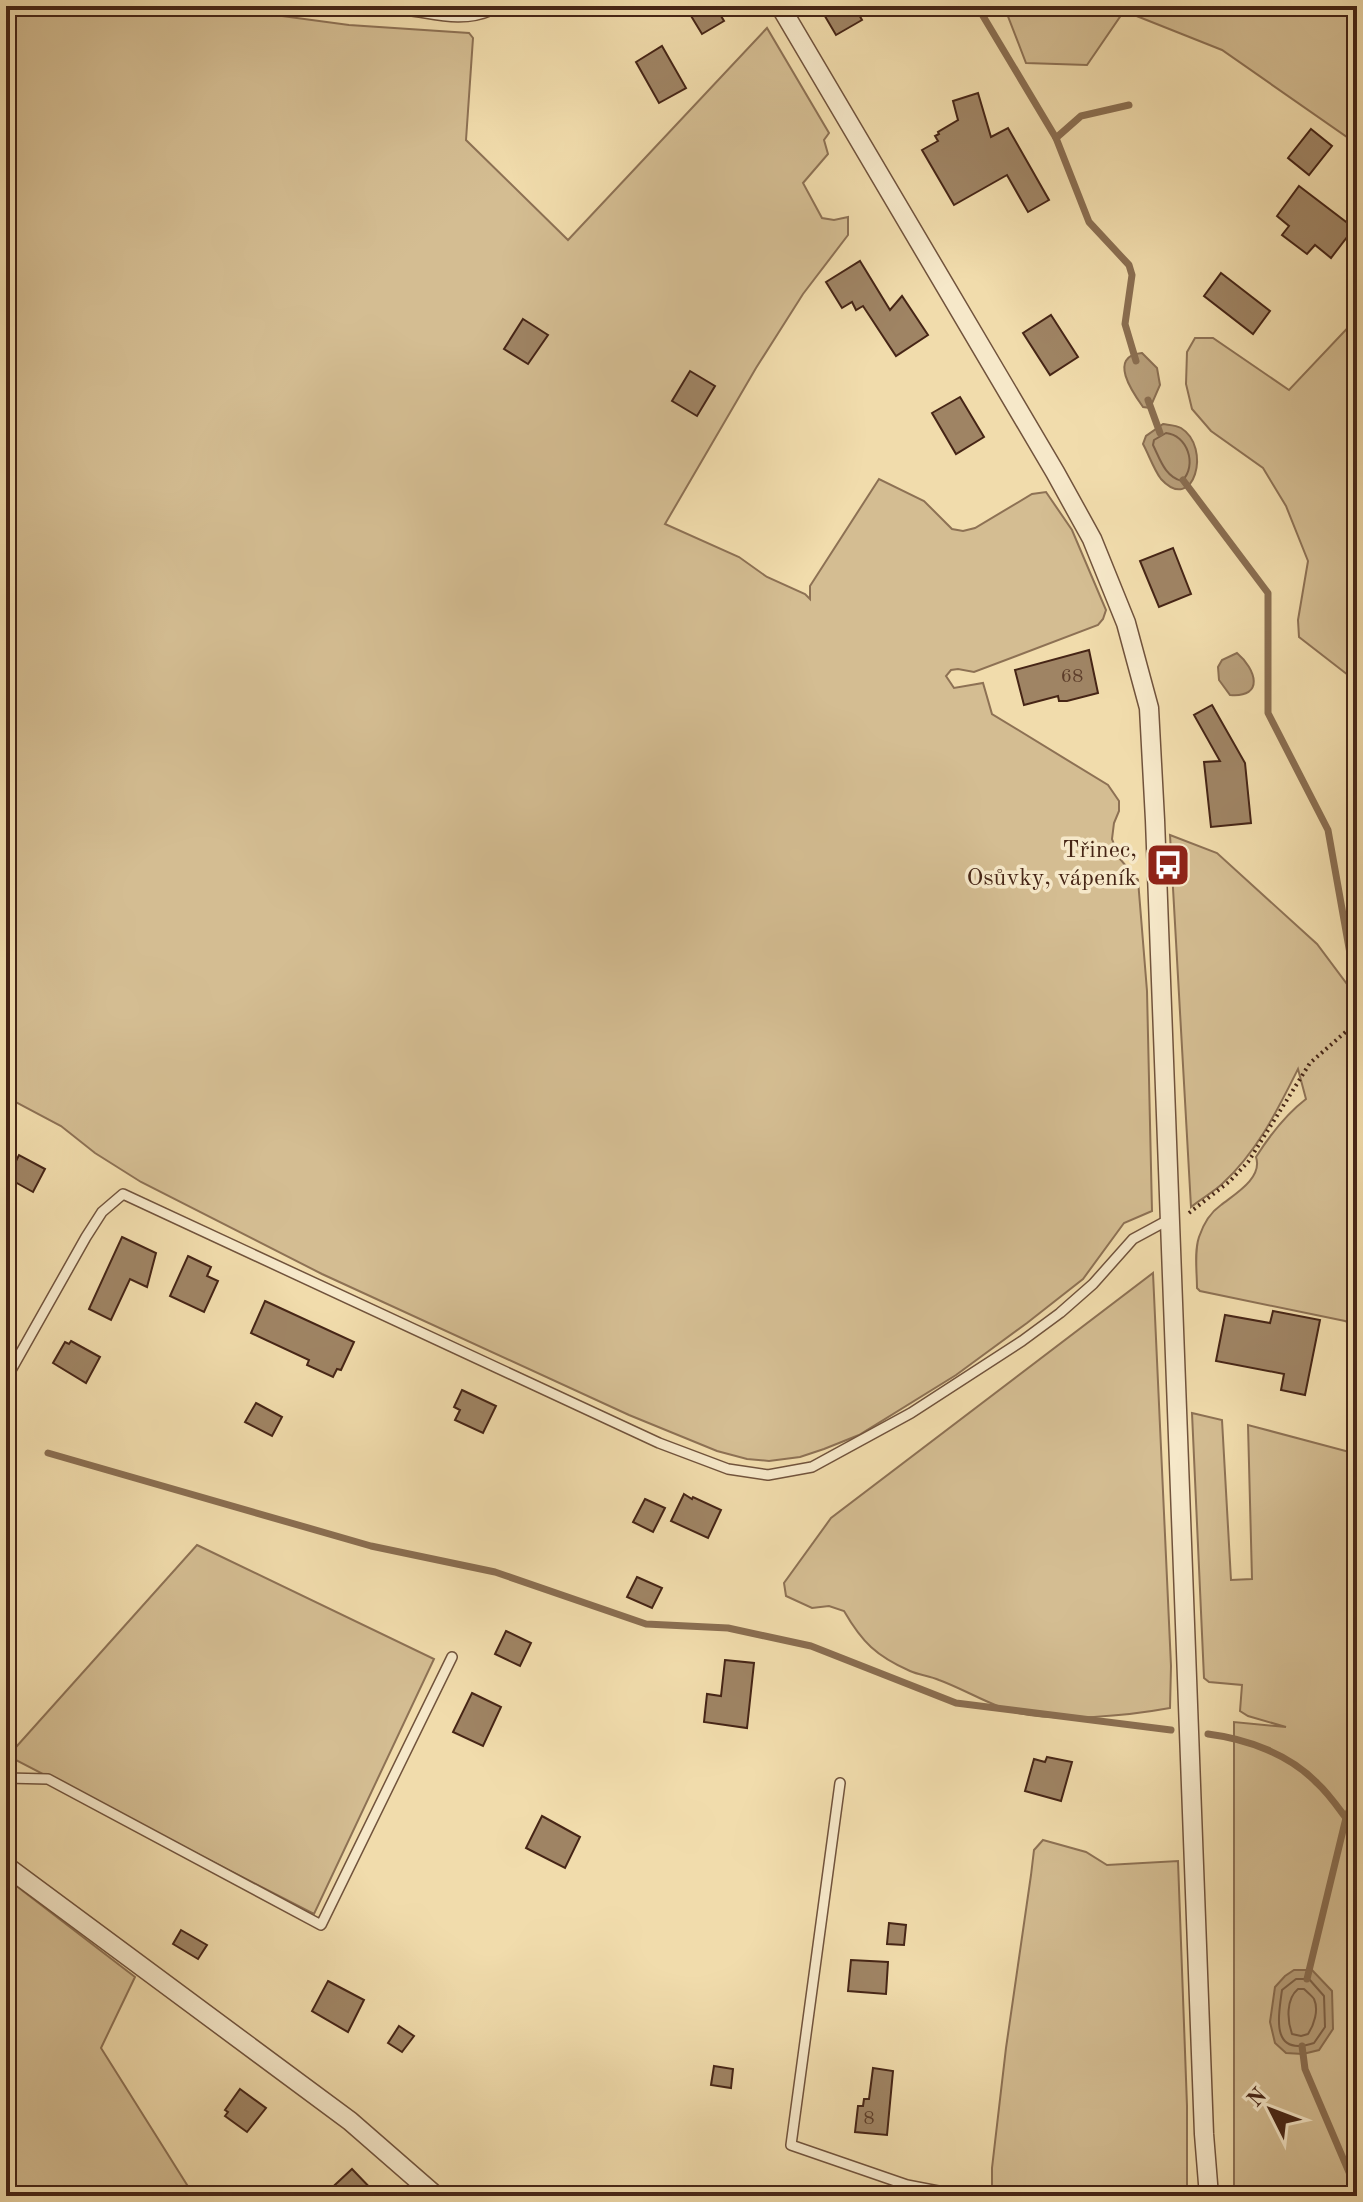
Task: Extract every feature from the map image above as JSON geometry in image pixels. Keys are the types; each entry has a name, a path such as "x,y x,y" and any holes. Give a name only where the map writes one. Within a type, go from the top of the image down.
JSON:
{"street":[{"path":"410,6 462,14 476,13 490,6"},
{"path":"780,6 1092,539 1126,623 1149,708 1204,2134 1209,2196"},
{"path":"6,1866 350,2121 436,2196"}],"lane":[{"path":"6,1379 86,1237 102,1212 123,1194 659,1443 728,1469 768,1475 812,1467 911,1413 1060,1313 1093,1284 1133,1239 1170,1219"},
{"path":"6,1778 48,1779 321,1925 452,1657"},
{"path":"840,1783 791,2145 907,2185 964,2196"}],"path":[{"path":"1170,1219 1188,1214 1203,1204 1248,1162 1310,1063 1355,1023"}],"shaded area":[{"path":"6,6 223,6 349,25 469,33 473,38 466,140 568,240 767,28 829,133 824,140 828,154 803,183 822,218 834,220 848,217 848,235 803,294 756,368 665,524 739,557 767,577 810,599 810,586 879,479 924,501 952,529 963,531 975,528 1032,494 1046,492 1072,530 1106,610 1098,625 974,672 951,670 946,676 954,688 983,683 992,714 1108,785 1119,801 1112,839 1120,859 1138,880 1147,991 1152,1211 1124,1223 1083,1279 956,1375 859,1435 800,1457 769,1461 747,1459 717,1451 629,1415 322,1274 141,1182 95,1153 61,1126 6,1097"},
{"path":"1004,6 1357,6 1357,144 1222,50 1124,11 1087,65 1026,63"},
{"path":"1357,318 1357,682 1299,637 1298,620 1308,561 1286,506 1263,468 1211,431 1192,409 1186,384 1187,352 1195,338 1213,338 1289,390"},
{"path":"1170,835 1217,853 1317,944 1357,995 1357,1326 1197,1288 1197,1249 1205,1223 1217,1208 1252,1179 1257,1165 1256,1157 1261,1149 1272,1133 1306,1099 1298,1069 1274,1115 1246,1158 1222,1184 1191,1207"},
{"path":"1153,1273 1171,1666 1170,1708 1074,1717 1018,1713 888,1660 864,1640 844,1611 829,1606 812,1608 786,1596 784,1583 831,1518"},
{"path":"1192,1413 1222,1420 1231,1580 1252,1579 1248,1425 1357,1454 1357,2196 1234,2196 1234,1722 1286,1727 1240,1711 1242,1685 1209,1682 1204,1678"},
{"path":"197,1545 434,1659 314,1914 8,1756"},
{"path":"1043,1840 1086,1852 1107,1865 1178,1861 1187,2106 1187,2196 992,2196 992,2168 1006,2048 1034,1850"},
{"path":"6,1878 135,1977 101,2048 194,2196 6,2196"}],"water":[{"path":"1142,353 1157,368 1160,385 1150,408 1143,407 1124,368 1132,356"},
{"path":"1163,424 1181,428 1196,449 1195,474 1190,484 1182,489 1173,488 1161,479 1143,444 1146,436"},
{"path":"1237,653 1249,667 1253,687 1241,695 1230,695 1219,680 1218,667 1222,660"},
{"path":"1294,1970 1312,1970 1332,1991 1333,2029 1319,2050 1303,2054 1286,2053 1275,2043 1270,2022 1275,1987"}],"building":[{"path":"685,6 715,6 724,21 702,34"},
{"path":"819,6 854,6 862,20 836,35"},
{"path":"662,46 686,88 659,103 636,62"},
{"path":"978,93 991,137 1008,128 1049,200 1028,212 1007,175 954,205 922,150 938,141 935,136 938,132 958,120 953,101"},
{"path":"1311,129 1332,146 1309,175 1288,158"},
{"path":"1299,186 1354,228 1331,258 1315,245 1307,254 1282,235 1289,226 1277,216"},
{"path":"860,261 890,310 902,296 928,335 896,356 863,306 856,310 852,302 842,308 826,282"},
{"path":"1221,273 1270,311 1253,334 1204,296"},
{"path":"1051,315 1078,357 1050,375 1023,333"},
{"path":"523,319 548,335 528,364 504,349"},
{"path":"690,371 715,386 697,416 672,401"},
{"path":"960,397 984,437 956,454 932,413"},
{"path":"1173,548 1191,594 1159,607 1140,561"},
{"path":"1089,650 1098,693 1067,701 1059,701 1058,696 1024,705 1015,670"},
{"path":"1212,705 1245,763 1251,823 1211,827 1204,762 1220,761 1194,715"},
{"path":"6,1155 16,1161 19,1155 45,1169 33,1192 6,1177"},
{"path":"122,1237 156,1253 147,1287 130,1279 111,1320 89,1309"},
{"path":"188,1256 211,1267 207,1276 218,1281 204,1312 170,1296"},
{"path":"265,1301 354,1342 341,1370 337,1369 333,1377 307,1365 309,1360 251,1333"},
{"path":"1273,1311 1320,1320 1305,1395 1281,1390 1284,1374 1216,1361 1225,1315 1270,1323"},
{"path":"71,1341 100,1357 86,1383 53,1363 65,1342 69,1344"},
{"path":"462,1390 496,1406 483,1433 455,1420 460,1410 454,1407"},
{"path":"256,1403 282,1417 272,1436 245,1422"},
{"path":"684,1494 721,1510 708,1538 671,1521"},
{"path":"645,1499 665,1508 653,1532 633,1522"},
{"path":"637,1577 662,1588 652,1608 627,1597"},
{"path":"506,1631 531,1643 520,1666 495,1654"},
{"path":"725,1660 754,1663 747,1728 704,1722 707,1694 721,1696"},
{"path":"472,1693 501,1707 483,1746 453,1732"},
{"path":"1047,1757 1072,1762 1061,1801 1025,1791 1034,1759 1045,1762"},
{"path":"542,1816 580,1837 565,1868 526,1848"},
{"path":"889,1923 906,1925 904,1945 887,1944"},
{"path":"181,1930 207,1945 198,1959 173,1944"},
{"path":"851,1960 888,1962 886,1994 848,1991"},
{"path":"328,1981 364,2000 348,2032 312,2011"},
{"path":"399,2026 414,2036 402,2052 388,2043"},
{"path":"714,2066 733,2069 731,2088 711,2085"},
{"path":"873,2068 893,2071 887,2135 855,2132 858,2106 863,2106 864,2099 869,2099"},
{"path":"240,2089 266,2108 247,2132 225,2116 228,2112 225,2110"},
{"path":"352,2169 378,2196 323,2196"}],"waterway":[{"path":"977,6 1056,138 1089,222 1129,265 1132,275 1125,324 1136,361"},
{"path":"1056,138 1081,116 1129,105"},
{"path":"1148,400 1160,433"},
{"path":"1183,480 1268,593 1268,713 1328,830 1357,993"},
{"path":"48,1453 371,1546 495,1572 646,1624 728,1628 811,1646 956,1703 1171,1730"},
{"path":"1208,1734 1252,1744 1294,1764 1321,1787 1346,1818"},
{"path":"1307,1979 1346,1818 1357,1792"},
{"path":"1302,2046 1305,2069 1357,2191"}],"place":[{"name":"Třinec, Osůvky, vápeník","path":"1168,865"}]}
